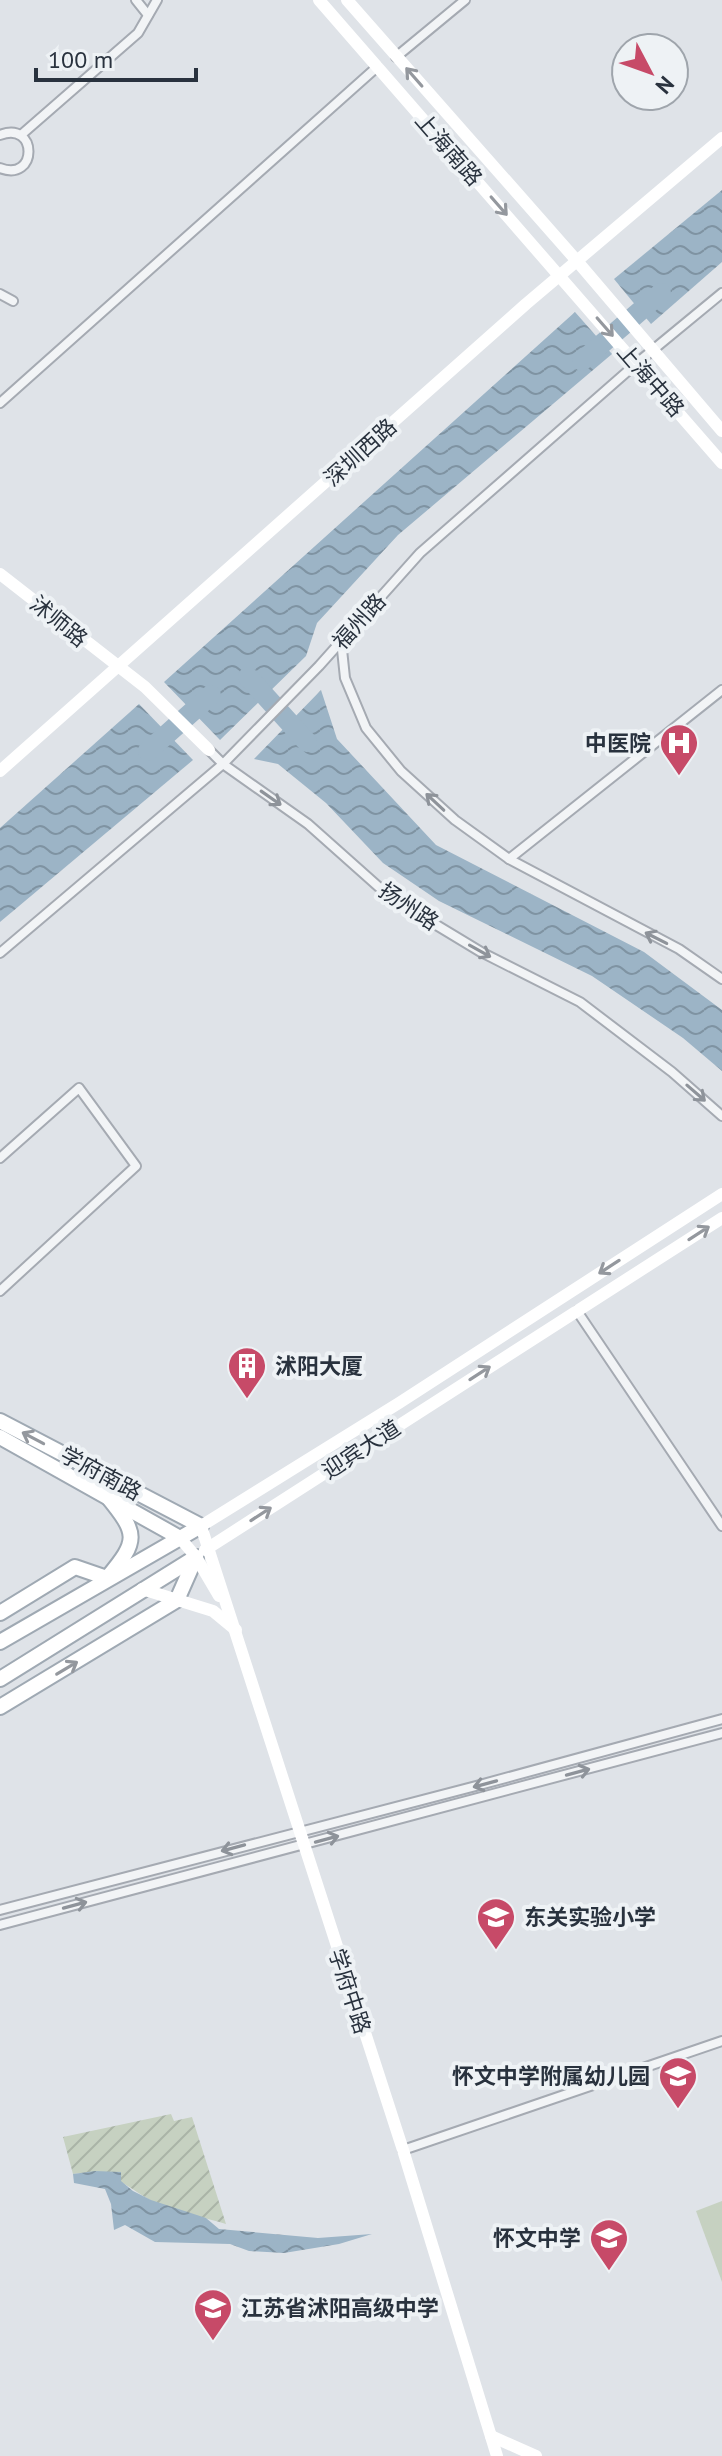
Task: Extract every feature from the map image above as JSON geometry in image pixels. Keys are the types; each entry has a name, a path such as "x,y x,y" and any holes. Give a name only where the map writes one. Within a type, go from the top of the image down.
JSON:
{"main road":[{"name":"学府南路","path":"0,1421 201,1526"},
{"name":"学府南路","path":"0,1437 180,1538"},
{"path":"0,1613 75,1567 107,1578 124,1558 131,1543 128,1522 107,1496"},
{"name":"迎宾大道","path":"0,1642 201,1526"},
{"name":"迎宾大道","path":"0,1679 202,1552"},
{"path":"0,1707 177,1600 202,1552"}],"street":[{"path":"136,0 148,15"},
{"path":"21,135 138,33 157,0"},
{"name":"上海南路","path":"319,0 578,297"},
{"name":"上海南路","path":"347,0 596,283"},
{"path":"396,57 465,0"},
{"path":"0,403 377,67"},
{"path":"0,135 10,132 21,135 29,146 28,159 19,169 6,171 0,168"},
{"name":"深圳西路","path":"0,771 560,275 722,138"},
{"name":"上海中路","path":"596,283 722,431"},
{"name":"福州路","path":"0,953 223,764 319,666 420,553 634,360 722,293"},
{"path":"0,294 13,301"},
{"name":"上海中路","path":"578,297 722,463"},
{"name":"沭师路","path":"0,574 117,668"},
{"path":"341,640 345,678 366,728 401,771 444,810 509,859 679,949 722,979"},
{"name":"扬州路","path":"117,668 145,687 223,764 308,824 390,897 481,952 580,1002 672,1072 722,1116"},
{"path":"509,859 722,690"},
{"path":"0,1158 79,1088 136,1166 0,1291"},
{"name":"迎宾大道","path":"201,1526 399,1403 722,1194"},
{"name":"迎宾大道","path":"202,1552 722,1218"},
{"path":"577,1311 722,1526"},
{"path":"201,1526 202,1552"},
{"path":"180,1538 202,1552"},
{"name":"学府中路","path":"202,1552 237,1631 497,2456"},
{"path":"142,1589 213,1611 237,1631"},
{"path":"0,1910 722,1719"},
{"path":"0,1925 722,1733"},
{"path":"403,2150 722,2041"},
{"path":"491,2436 536,2456"}],"green space":[{"path":"171,2114 174,2121 192,2117 226,2224 165,2207 112,2177 73,2174 63,2137"},
{"path":"722,2201 722,2282 696,2211"}],"water":[{"path":"722,190 722,262 651,324 614,279"},
{"path":"575,312 612,354 398,535 317,623 306,656 220,740 164,682"},
{"path":"321,690 337,739 436,845 644,952 722,1010 722,1071 683,1038 592,976 439,901 383,863 326,803 278,764 254,759"},
{"path":"139,704 193,760 0,922 0,828"},
{"path":"121,2172 121,2181 133,2191 206,2218 219,2229 318,2238 372,2234 339,2244 284,2253 249,2251 230,2244 155,2242 125,2225 114,2230 111,2204 105,2189 74,2183 73,2174"}],"waterway":[{"path":"582,361 661,293"},
{"path":"248,677 307,742"},
{"path":"148,751 211,695"}],"place":[{"name":"中医院","path":"679,777"},
{"name":"沭阳大厦","path":"247,1400"},
{"name":"东关实验小学","path":"496,1951"},
{"name":"怀文中学附属幼儿园","path":"678,2110"},
{"name":"怀文中学","path":"609,2272"},
{"name":"江苏省沭阳高级中学","path":"213,2342"}]}
